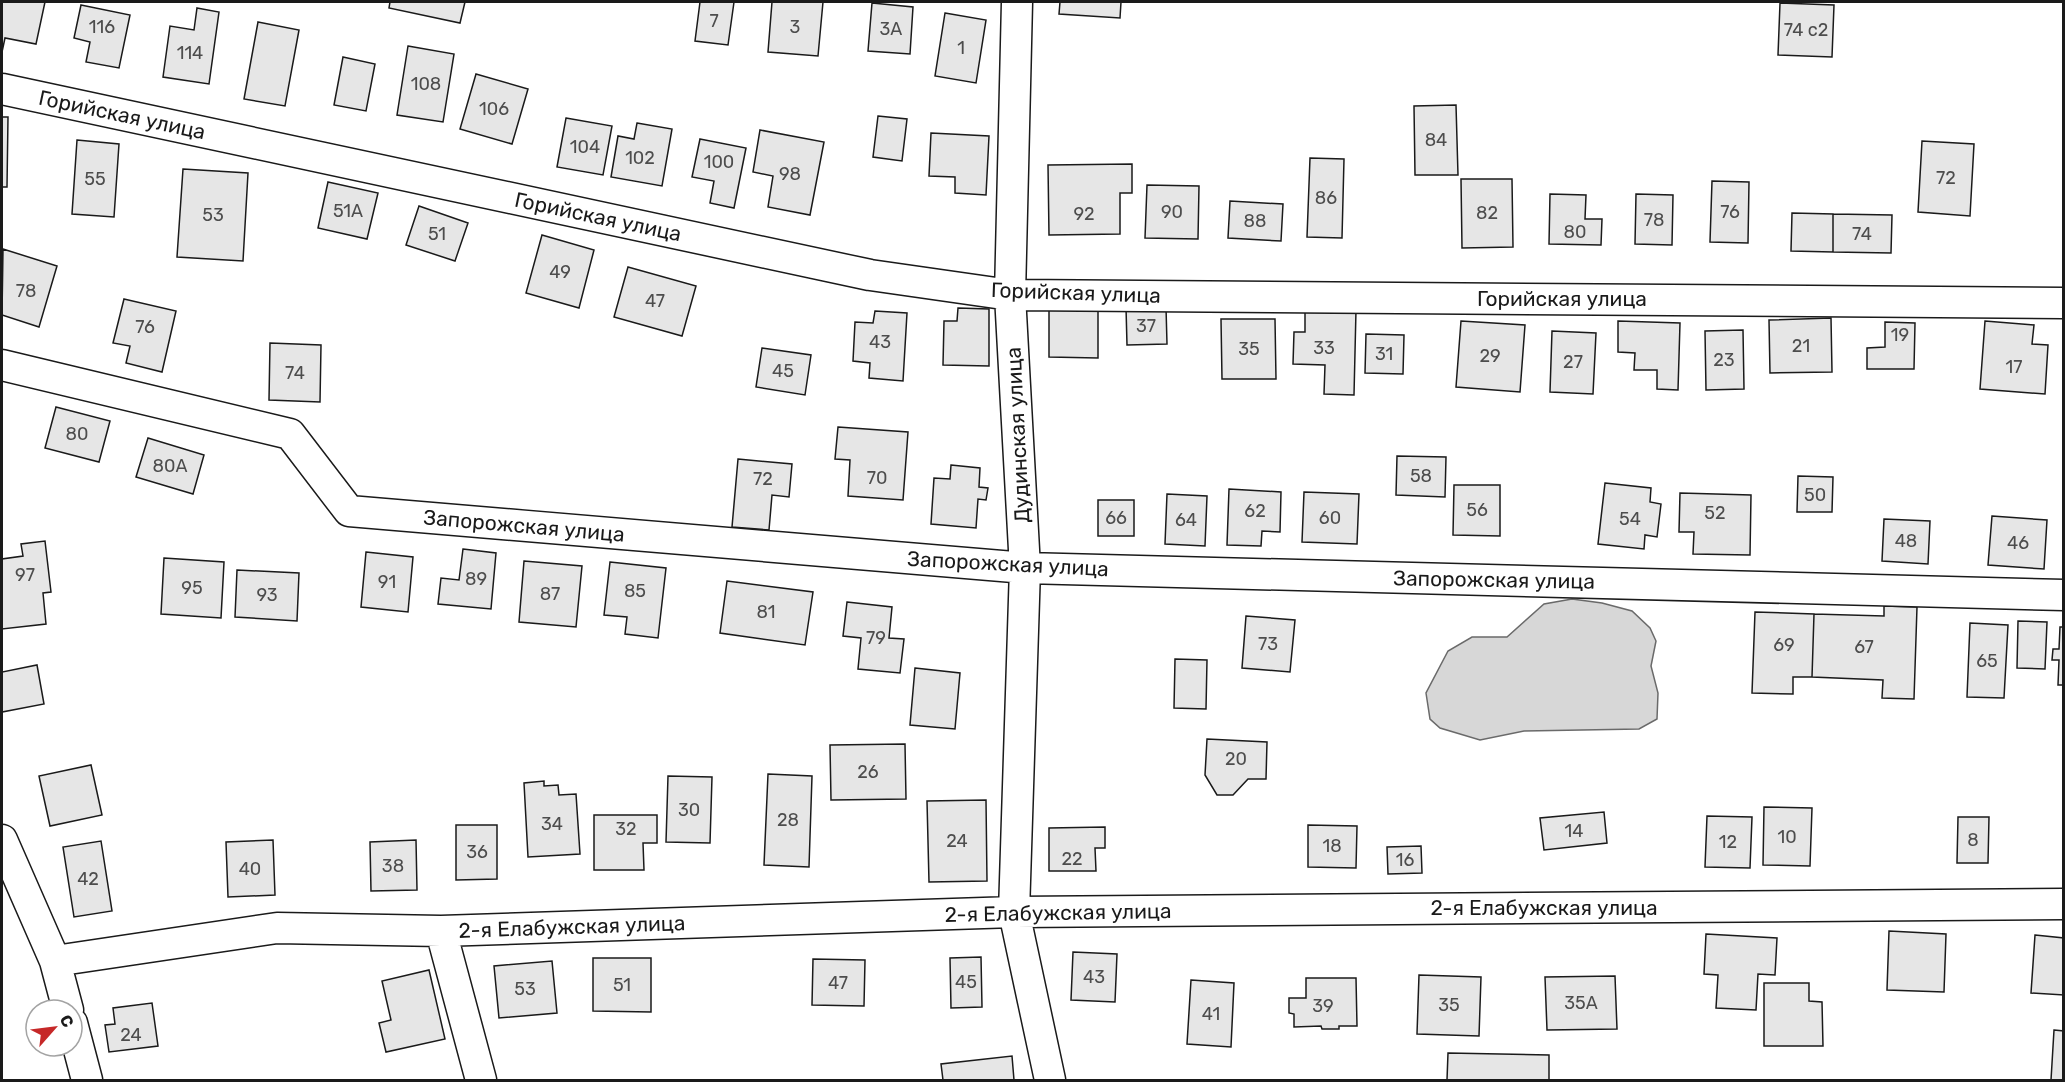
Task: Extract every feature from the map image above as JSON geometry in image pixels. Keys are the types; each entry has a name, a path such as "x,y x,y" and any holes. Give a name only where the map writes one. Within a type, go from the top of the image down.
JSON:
{"street":[{"name":"Дудинская улица","path":"1017,2 1010,295 1025,568 1014,912 1050,1080"},
{"name":"Горийская улица","path":"2,89 870,275 1010,295 2064,303"},
{"name":"Запорожская улица","path":"2,365 290,434 349,511 1025,568 2064,595"},
{"path":"2,840 55,961 65,998"},
{"name":"2-я Елабужская улица","path":"55,961 277,928 441,931 1014,912 2064,904"},
{"path":"441,931 480,1080"},
{"path":"81,1058 87,1080"}],"shaded area":[{"path":"1572,599 1602,603 1632,611 1650,628 1656,641 1651,666 1658,693 1657,719 1639,729 1524,731 1480,740 1440,728 1430,719 1426,693 1448,651 1472,637 1507,637 1544,604"}],"building":[{"path":"2,2 45,2 36,44 5,38 2,52"},
{"path":"390,2 465,2 460,23 389,8"},
{"path":"700,2 734,2 728,45 695,41"},
{"path":"772,2 823,2 818,56 768,52"},
{"path":"1060,2 1121,2 1120,18 1059,14"},
{"path":"872,3 913,7 910,54 868,51"},
{"path":"1780,3 1834,5 1832,57 1778,55"},
{"path":"81,5 130,15 119,68 86,62 90,42 74,38"},
{"path":"197,8 219,12 209,84 163,77 170,26 194,30"},
{"path":"945,13 986,20 976,83 935,76"},
{"path":"258,22 299,30 285,106 244,99"},
{"path":"408,46 454,54 443,122 397,115"},
{"path":"343,57 375,64 366,111 334,105"},
{"path":"476,74 528,89 512,144 460,129"},
{"path":"1456,105 1458,175 1415,175 1414,106"},
{"path":"878,116 907,119 902,161 873,157"},
{"path":"2,117 8,117 7,187 2,187"},
{"path":"566,118 612,126 603,175 557,167"},
{"path":"637,123 672,129 662,186 611,177 618,136 634,139"},
{"path":"760,130 824,142 810,215 768,207 773,176 753,172"},
{"path":"931,133 989,136 986,195 955,193 955,177 929,176"},
{"path":"700,139 746,148 734,208 710,203 714,181 692,177"},
{"path":"77,140 119,144 114,217 72,214"},
{"path":"1922,141 1974,144 1970,216 1918,212"},
{"path":"1310,158 1344,159 1342,238 1307,237"},
{"path":"1132,164 1132,193 1120,193 1120,234 1049,235 1048,165"},
{"path":"183,169 248,173 243,261 177,257"},
{"path":"1461,179 1512,179 1513,247 1462,248"},
{"path":"1712,181 1749,182 1748,243 1710,242"},
{"path":"328,182 378,193 367,239 318,228"},
{"path":"1147,185 1199,186 1198,239 1145,238"},
{"path":"1550,194 1586,195 1585,219 1602,219 1601,245 1549,244"},
{"path":"1636,194 1673,195 1672,245 1635,244"},
{"path":"1230,201 1283,204 1281,241 1228,238"},
{"path":"419,206 468,223 455,261 406,245"},
{"path":"1792,213 1833,214 1833,252 1791,251"},
{"path":"1833,214 1892,215 1891,253 1833,252"},
{"path":"542,235 594,250 579,308 526,293"},
{"path":"3,249 57,266 39,327 2,315"},
{"path":"628,267 696,286 682,336 614,317"},
{"path":"124,299 176,311 162,372 126,363 130,346 113,343"},
{"path":"1049,303 1098,303 1098,358 1049,357"},
{"path":"1126,307 1166,307 1167,344 1127,345"},
{"path":"958,308 989,309 989,366 943,365 944,321 957,321"},
{"path":"1305,309 1356,310 1354,395 1324,394 1325,365 1293,364 1294,332 1305,332"},
{"path":"875,311 907,313 903,381 869,378 870,363 853,361 855,322 873,323"},
{"path":"1831,318 1832,372 1770,373 1769,320"},
{"path":"1221,319 1275,319 1276,379 1222,379"},
{"path":"1461,321 1525,325 1520,392 1456,387"},
{"path":"1618,321 1680,323 1678,390 1657,389 1657,370 1634,370 1635,353 1618,352"},
{"path":"1985,321 2034,325 2032,344 2048,345 2045,394 1980,389"},
{"path":"1885,322 1915,323 1914,369 1867,369 1867,348 1885,347"},
{"path":"1743,330 1744,389 1706,390 1705,331"},
{"path":"1552,331 1596,333 1593,394 1550,392"},
{"path":"1366,334 1404,335 1403,374 1365,373"},
{"path":"270,343 321,345 320,402 269,400"},
{"path":"762,348 811,355 805,395 756,387"},
{"path":"56,407 110,421 99,462 45,448"},
{"path":"838,427 908,432 903,500 848,496 850,460 835,459"},
{"path":"148,438 204,455 193,494 136,477"},
{"path":"1397,456 1446,457 1445,497 1396,495"},
{"path":"738,459 792,464 789,497 772,495 769,530 732,527"},
{"path":"951,465 980,468 979,487 988,488 986,500 978,499 976,528 931,524 934,478 950,479"},
{"path":"1798,476 1833,477 1832,512 1797,512"},
{"path":"1605,483 1651,488 1650,502 1661,504 1657,537 1645,535 1644,549 1598,544"},
{"path":"1454,485 1500,485 1500,536 1453,535"},
{"path":"1229,489 1281,492 1280,532 1262,531 1261,546 1227,545"},
{"path":"1304,492 1359,494 1357,544 1302,542"},
{"path":"1680,493 1751,495 1750,555 1693,554 1694,532 1679,532"},
{"path":"1167,494 1207,496 1205,546 1165,544"},
{"path":"1098,500 1134,500 1134,536 1098,536"},
{"path":"1992,516 2047,520 2044,569 1988,565"},
{"path":"1884,519 1930,521 1928,564 1882,561"},
{"path":"45,541 51,592 43,593 46,624 2,629 2,559 23,556 21,544"},
{"path":"463,549 496,553 491,609 438,604 441,578 459,580"},
{"path":"366,552 413,557 408,612 361,607"},
{"path":"164,558 224,562 221,618 161,614"},
{"path":"524,561 582,566 576,627 519,622"},
{"path":"610,562 666,568 658,638 625,634 627,617 604,615"},
{"path":"237,570 299,573 297,621 235,617"},
{"path":"727,581 813,592 805,645 720,633"},
{"path":"847,602 892,607 889,638 904,639 900,673 858,669 861,638 843,636"},
{"path":"1884,606 1917,607 1914,699 1882,698 1883,680 1812,677 1814,614 1884,616"},
{"path":"1755,612 1814,614 1812,677 1793,677 1793,694 1752,693"},
{"path":"1246,616 1295,620 1290,672 1242,668"},
{"path":"2018,621 2047,622 2045,669 2017,668"},
{"path":"1970,623 2008,625 2004,698 1967,697"},
{"path":"2060,627 2064,627 2064,685 2058,685 2059,660 2052,660 2053,649 2059,649"},
{"path":"1175,659 1207,660 1206,709 1174,708"},
{"path":"37,665 44,704 2,712 2,672"},
{"path":"915,668 960,673 955,729 910,725"},
{"path":"1207,739 1267,742 1266,779 1248,779 1233,795 1217,795 1205,775"},
{"path":"905,744 906,799 831,800 830,745"},
{"path":"91,765 102,815 50,826 39,776"},
{"path":"768,774 812,776 809,867 764,865"},
{"path":"668,776 712,777 710,843 666,842"},
{"path":"544,781 544,786 558,785 559,795 576,794 580,854 528,857 524,783"},
{"path":"986,800 987,881 929,882 927,801"},
{"path":"1764,807 1812,808 1810,866 1763,865"},
{"path":"1604,812 1607,843 1544,850 1540,818"},
{"path":"594,815 657,815 657,843 643,843 644,870 594,870"},
{"path":"1707,816 1752,817 1750,868 1705,867"},
{"path":"1958,817 1989,817 1988,863 1957,863"},
{"path":"456,825 497,825 497,879 456,880"},
{"path":"1308,825 1357,826 1356,868 1308,867"},
{"path":"1105,827 1105,848 1095,848 1096,871 1049,871 1049,828"},
{"path":"273,840 275,895 228,897 226,842"},
{"path":"416,840 417,890 371,891 370,842"},
{"path":"101,841 112,911 74,917 63,847"},
{"path":"1421,846 1422,873 1388,874 1387,847"},
{"path":"1889,931 1946,934 1944,992 1887,990"},
{"path":"1706,934 1777,938 1775,975 1758,974 1756,1010 1716,1008 1718,975 1704,974"},
{"path":"2035,935 2064,938 2064,995 2031,993"},
{"path":"1073,952 1117,954 1115,1002 1071,1000"},
{"path":"981,957 982,1007 951,1008 950,958"},
{"path":"593,958 651,958 651,1012 593,1011"},
{"path":"813,959 865,960 864,1006 812,1005"},
{"path":"552,961 557,1013 499,1018 494,966"},
{"path":"429,970 445,1039 386,1052 379,1023 391,1020 382,981"},
{"path":"1419,975 1481,977 1479,1036 1417,1034"},
{"path":"1615,976 1617,1029 1547,1030 1545,977"},
{"path":"1306,978 1356,978 1357,1026 1339,1026 1339,1029 1322,1029 1321,1026 1294,1027 1294,1014 1289,1013 1289,998 1306,998"},
{"path":"1191,980 1234,983 1231,1047 1187,1044"},
{"path":"1764,983 1809,983 1809,1001 1822,1002 1823,1046 1764,1046"},
{"path":"152,1003 158,1046 109,1052 105,1025 115,1024 113,1008"},
{"path":"2054,1030 2064,1031 2064,1080 2051,1080"},
{"path":"1448,1053 1549,1055 1549,1080 1447,1080"},
{"path":"1012,1056 1014,1080 943,1080 941,1064"}]}
